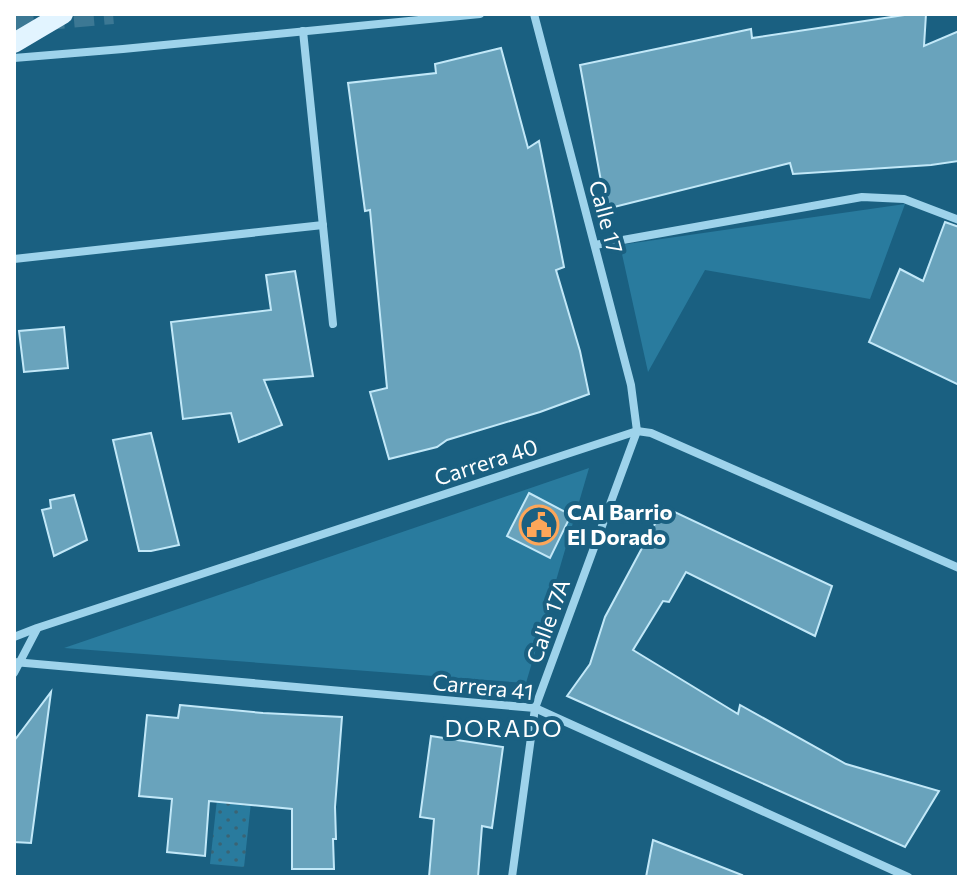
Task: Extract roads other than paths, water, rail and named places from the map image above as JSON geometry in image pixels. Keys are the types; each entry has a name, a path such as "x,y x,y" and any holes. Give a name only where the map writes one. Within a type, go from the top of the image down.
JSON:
{"main road":[{"path":"14,43 63,14"}],"street":[{"path":"14,58 480,14"},
{"name":"Calle 17","path":"534,14 631,385 637,431"},
{"path":"303,31 333,324"},
{"path":"595,245 862,197 904,199 959,220"},
{"path":"14,259 323,225"},
{"path":"637,431 651,433 959,568"},
{"name":"Carrera 40","path":"14,637 637,431"},
{"name":"Calle 17A","path":"512,877 535,708 637,431"},
{"path":"14,673 37,628"},
{"name":"Carrera 41","path":"17,662 535,708 908,877"}],"tunnel":[{"path":"14,23 113,14"}],"place":[{"name":"CAI Barrio El Dorado","path":"539,525"}],"district":[{"name":"DORADO","path":"504,729"}]}
